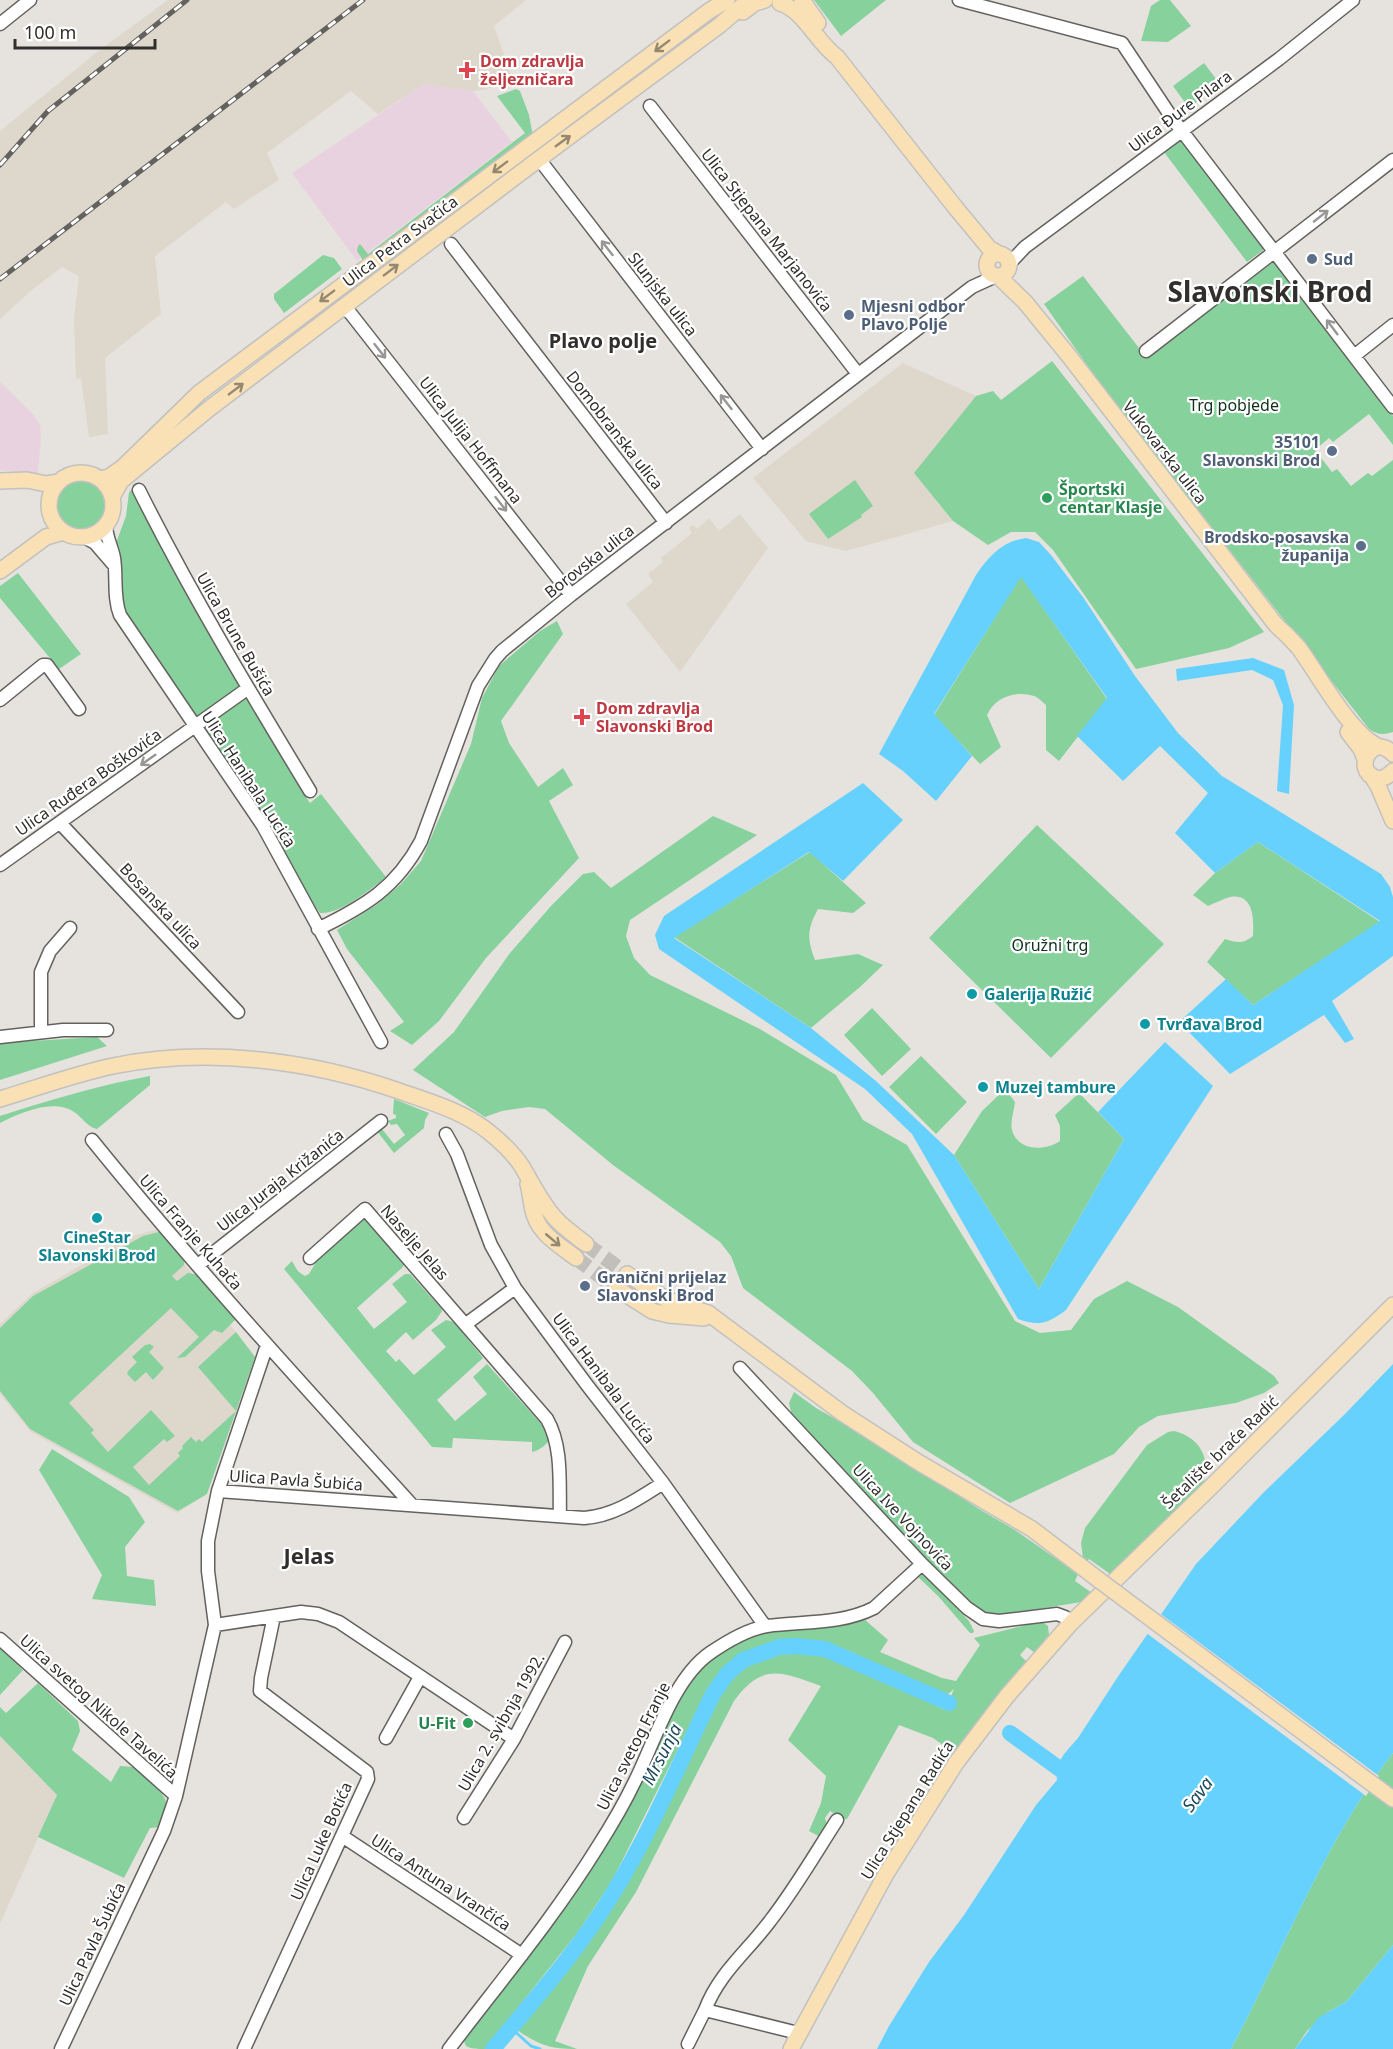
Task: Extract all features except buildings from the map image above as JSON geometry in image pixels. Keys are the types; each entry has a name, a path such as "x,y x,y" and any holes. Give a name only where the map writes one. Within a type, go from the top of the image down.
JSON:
{"main road":[{"name":"Ulica Petra Svačića","path":"100,478 109,477 122,468 199,393 713,5 727,0"},
{"path":"720,25 749,0"},
{"name":"Vukovarska ulica","path":"802,0 832,44 837,57"},
{"path":"720,25 735,18 755,3 775,1"},
{"name":"Vukovarska ulica","path":"775,1 796,12 824,46 837,57 955,207 983,253 998,265 1014,283 1025,302 1276,625 1299,648 1361,734 1371,743 1388,749"},
{"name":"Ulica Petra Svačića","path":"112,497 122,481 156,451 343,306 720,25"},
{"path":"0,560 40,529 47,519 49,509 49,498 64,477 87,473 100,478 110,490 113,507 106,525 93,536 77,537 56,527 49,509 44,499 37,492 8,481"},
{"path":"8,481 27,480 46,484 59,482"},
{"path":"0,571 46,537 63,532"},
{"name":"Vukovarska ulica","path":"1276,625 1292,654 1361,749 1365,759 1365,768 1371,776"},
{"path":"1365,759 1371,750 1388,749"},
{"path":"1371,776 1381,778 1392,772"},
{"path":"1392,772 1389,789 1393,811"},
{"path":"1371,776 1378,786 1393,821"},
{"path":"0,1099 113,1066 148,1061 214,1058 302,1065 335,1072 374,1082 454,1111 490,1133 515,1158 556,1220 586,1244"},
{"path":"523,1170 539,1226 576,1258"},
{"path":"627,1274 658,1295 704,1311 842,1413 918,1462 1032,1529 1393,1800"},
{"path":"616,1288 652,1311 669,1315 703,1317 721,1324"},
{"name":"Šetalište braće Radić","path":"1071,1623 1278,1422 1393,1305"},
{"name":"Ulica Stjepana Radića","path":"791,2049 886,1874 956,1764 1001,1704 1071,1623"}],"street":[{"path":"0,24 30,0"},
{"path":"959,0 1122,43 1183,130 1393,406"},
{"name":"Ulica Đure Pilara","path":"998,265 1279,59 1353,0"},
{"name":"Ulica Stjepana Marjanovića","path":"650,106 858,374"},
{"name":"Slunjska ulica","path":"539,159 762,448"},
{"path":"1146,351 1393,160"},
{"name":"Domobranska ulica","path":"451,244 666,522"},
{"name":"Borovska ulica","path":"318,929 374,897 402,872 421,842 478,686 502,651 998,265"},
{"name":"Ulica Julija Hoffmana","path":"343,306 572,595"},
{"path":"1354,356 1393,325"},
{"name":"Ulica Brune Bušića","path":"139,490 178,567 247,689 310,791"},
{"name":"Ulica Hanibala Lucića","path":"106,525 107,537 114,555 116,600 120,615 263,826 381,1042"},
{"path":"84,537 95,543 115,567"},
{"path":"0,700 43,665 47,665 79,709"},
{"name":"Ulica Ruđera Boškovića","path":"0,865 247,689"},
{"name":"Bosanska ulica","path":"60,823 238,1012"},
{"path":"41,1032 41,972 50,951 70,928"},
{"path":"0,1037 63,1030 107,1030"},
{"name":"Ulica Juraja Križanića","path":"198,1265 381,1121"},
{"name":"Ulica Hanibala Lucića","path":"446,1134 457,1154 491,1245 515,1288 663,1483 765,1626"},
{"name":"Ulica Franje Kuhača","path":"92,1140 153,1216 412,1505"},
{"name":"Naselje Jelas","path":"310,1258 364,1209 548,1419 557,1445 560,1516"},
{"path":"466,1324 515,1288"},
{"path":"218,1491 267,1345"},
{"name":"Ulica Ive Vojnovića","path":"740,1368 922,1564 967,1608 983,1619 999,1621 1057,1614 1071,1623"},
{"name":"Ulica Pavla Šubića","path":"61,2049 164,1831 176,1796 215,1625 208,1570 208,1541 218,1491 598,1517 619,1510 663,1483"},
{"name":"Ulica svetog Franje","path":"454,2047 564,1898 616,1816 690,1671 699,1662 735,1638 765,1626 822,1622 864,1613 874,1608 922,1564"},
{"path":"215,1625 302,1612 318,1614 339,1622 514,1739"},
{"name":"Ulica Luke Botića","path":"244,2049 368,1779 367,1772 260,1691 274,1616"},
{"name":"Ulica svetog Nikole Tavelića","path":"0,1639 176,1796"},
{"name":"Ulica 2. svibnja 1992.","path":"464,1818 514,1739 565,1641"},
{"path":"386,1738 420,1677"},
{"path":"687,2044 705,2010 712,1990 770,1922 837,1820"},
{"name":"Ulica Antuna Vrančića","path":"342,1836 522,1955"},
{"path":"705,2010 798,2033"}],"shaded area":[{"path":"168,0 526,0 494,26 513,81 473,91 424,84 378,114 351,91 267,153 279,180 234,209 226,202 155,256 161,314 105,358 108,434 89,437 81,378 76,379 74,318 79,276 62,267 0,319 0,131 97,52"},
{"path":"424,84 473,91 512,142 357,261 292,173"},
{"path":"903,363 976,396 914,473 953,521 846,551 806,541 753,478"},
{"path":"0,382 33,414 40,425 38,474 0,470"},
{"path":"740,514 768,548 680,672 626,604 653,582 648,574 663,562 661,558 692,533 689,528 693,525 697,529 709,518 719,531"},
{"path":"158,1229 255,1357 207,1494 177,1513 31,1432 0,1394 0,1324 33,1293 132,1236"},
{"path":"0,1736 57,1795 0,1924"}],"green space":[{"path":"814,0 886,0 841,36"},
{"path":"1160,0 1170,0 1191,26 1168,42 1141,41 1151,6"},
{"path":"1204,63 1220,84 1189,108 1173,86"},
{"path":"516,89 520,91 529,115 533,136 364,262 357,251 360,244 368,254 525,133 497,96"},
{"path":"1182,138 1266,248 1247,262 1164,152"},
{"path":"323,255 334,258 342,269 284,313 274,299 274,294"},
{"name":"Trg pobjede","path":"1276,260 1393,416 1393,445 1369,414 1333,442 1329,438 1315,450 1332,472 1337,469 1351,486 1368,473 1372,476 1393,460 1393,732 1389,733 1378,733 1369,729 1104,389 1044,304 1083,276 1146,357"},
{"name":"Športski centar Klasje","path":"1052,361 1264,632 1229,648 1136,669 1053,550 1035,532 1011,532 988,545 953,521 914,473 976,396 993,391 1001,400"},
{"path":"75,480 85,480 98,487 105,500 105,510 98,523 85,530 75,530 66,526 59,519 55,510 55,500 59,491 66,484"},
{"path":"855,480 873,506 861,515 862,517 828,539 809,514"},
{"path":"133,489 301,782 304,794 310,803 321,794 386,877 345,906 328,913 320,913 250,798 128,619 123,605 122,567 116,543 126,516 129,492"},
{"path":"18,573 81,654 59,669 0,598 0,586"},
{"path":"1021,576 1107,699 1059,761 1046,750 1046,705 1036,697 1027,694 1007,696 1001,699 987,715 1001,747 980,764 934,715"},
{"path":"557,621 563,634 501,721 509,743 538,787 563,768 573,785 549,801 579,858 486,958 439,1021 412,1045 390,1031 404,1022 347,949 337,930 378,904 401,884 421,861 471,744 482,698 499,666 540,631"},
{"path":"713,816 757,835 630,920 626,936 634,958 650,975 760,1029 836,1075 863,1120 907,1145 1015,1321 1040,1333 1071,1330 1094,1299 1127,1281 1178,1307 1274,1376 1279,1383 1264,1393 1236,1403 1158,1416 1139,1427 1114,1454 1010,1503 913,1442 852,1371 743,1288 731,1256 720,1242 613,1165 545,1109 529,1107 502,1111 485,1117 413,1070 454,1032 510,953 583,874 594,872 611,888"},
{"name":"Oružni trg","path":"1037,825 1164,944 1051,1058 929,938"},
{"path":"1258,842 1380,922 1253,1005 1207,962 1225,939 1240,942 1253,936 1251,909 1248,903 1238,897 1230,897 1208,906 1193,895 1215,873"},
{"path":"810,852 866,903 853,913 818,909 809,934 815,960 858,954 883,965 811,1028 674,937"},
{"path":"872,1008 911,1049 882,1076 844,1035"},
{"path":"97,1037 107,1046 0,1080 0,1043"},
{"path":"921,1056 967,1102 936,1134 889,1087"},
{"path":"150,1076 150,1085 97,1129 74,1112 56,1106 17,1115 0,1123 0,1116 19,1110 93,1088"},
{"path":"1005,1089 1015,1102 1012,1130 1015,1137 1026,1146 1047,1147 1060,1141 1060,1126 1055,1115 1079,1093 1124,1139 1039,1289 954,1155 982,1111"},
{"path":"394,1099 429,1113 424,1128 394,1153 377,1131 382,1129 394,1144 405,1135 397,1124 391,1125 388,1121 396,1118 393,1114"},
{"path":"361,1220 365,1220 404,1264 357,1308 374,1329 407,1302 392,1284 405,1274 410,1274 442,1311 436,1320 413,1340 406,1332 386,1351 396,1362 399,1359 414,1375 446,1347 431,1330 446,1320 454,1322 483,1358 437,1400 455,1421 487,1394 473,1377 487,1364 546,1429 549,1441 544,1446 532,1452 532,1442 453,1438 452,1448 432,1447 284,1269 292,1261 300,1273 305,1276 309,1274 316,1262"},
{"path":"163,1231 185,1258 184,1265 172,1276 177,1281 188,1273 200,1275 235,1320 222,1333 214,1330 185,1357 177,1358 199,1337 171,1308 69,1403 94,1430 91,1433 108,1452 151,1410 175,1436 167,1442 164,1439 133,1467 149,1485 180,1456 178,1453 183,1448 182,1446 191,1437 196,1442 199,1439 202,1442 236,1411 198,1367 236,1332 255,1357 207,1494 178,1511 30,1429 0,1391 0,1328 33,1296 143,1236"},
{"path":"150,1344 154,1347 149,1352 164,1368 153,1380 146,1372 135,1382 127,1374 137,1362 132,1357 145,1345"},
{"path":"794,1392 816,1408 869,1438 1015,1530 1078,1574 1075,1581 1092,1593 1081,1602 1009,1614 993,1615 971,1606 792,1416 789,1403"},
{"path":"1174,1431 1193,1440 1203,1454 1206,1472 1199,1492 1113,1576 1089,1559 1087,1561 1083,1558 1081,1543 1085,1528 1147,1445 1168,1432"},
{"path":"52,1449 129,1497 145,1522 125,1547 127,1576 154,1580 156,1606 92,1599 102,1575 39,1470"},
{"path":"922,1575 928,1578 969,1621 973,1633 970,1633 917,1576"},
{"path":"864,1619 888,1640 880,1652 942,1678 956,1681 980,1645 974,1638 1030,1624 1044,1623 1048,1626 1049,1635 1035,1653 1027,1647 1020,1655 1027,1662 977,1723 956,1754 933,1738 899,1725 847,1819 842,1819 830,1811 825,1818 827,1825 822,1838 809,1831 821,1803 826,1776 788,1740 821,1686 784,1674 764,1675 754,1680 734,1701 636,1892 588,1966 555,2041 577,2049 552,2047 532,2039 517,2030 605,1916 633,1870 718,1698 739,1671 754,1662 772,1656 801,1652 825,1656 860,1668 945,1710 954,1689 947,1695 844,1649 815,1641 780,1641 749,1651 735,1660 710,1685 612,1881 578,1932 485,2049 466,2046 465,2036 558,1914 689,1679 710,1658 742,1639 766,1632"},
{"path":"0,1648 23,1670 0,1695"},
{"path":"38,1683 78,1721 80,1731 72,1750 111,1782 120,1766 133,1767 159,1789 165,1799 167,1807 160,1827 150,1828 124,1878 38,1837 57,1795 0,1736 0,1707 6,1713"},
{"path":"1393,1753 1393,1945 1347,2001 1328,2012 1307,2031 1295,2049 1231,2049 1325,1860 1368,1787"}],"water":[{"path":"1026,538 1039,542 1051,555 1083,597 1135,676 1178,733 1222,776 1381,874 1390,887 1393,897 1393,956 1332,1001 1354,1039 1345,1043 1324,1015 1230,1074 1179,1022 1226,979 1253,1005 1380,921 1258,842 1215,873 1175,833 1208,793 1160,746 1123,781 1077,736 1107,698 1021,577 934,714 972,756 936,801 903,771 879,754 976,575 997,550 1010,542"},
{"path":"1253,658 1284,670 1294,705 1289,794 1277,791 1283,705 1273,680 1252,670 1177,681 1176,669"},
{"path":"863,783 903,820 843,881 809,852 674,938 811,1028 876,1081 954,1155 1039,1289 1124,1139 1098,1112 1165,1042 1213,1086 1066,1310 1049,1321 1032,1323 1018,1319 912,1134 865,1089 659,949 655,935 664,916"},
{"name":"Sava","path":"1393,1364 1393,1753 1368,1787 1325,1860 1231,2049 877,2049 929,1962 964,1915 1036,1805 1057,1780 1056,1767 1064,1754 1078,1738 1196,1564 1264,1492"},
{"path":"1393,1945 1393,2049 1295,2049 1318,2018 1347,2001"}],"pier":[{"path":"1158,1612 1379,1776 1366,1796 1145,1632"}],"waterway":[{"name":"Mrsunja","path":"493,2049 557,1972 602,1911 642,1842 713,1694 727,1674 743,1660 779,1647 825,1649 949,1703"},
{"name":"Mrsunja","path":"1010,1733 1075,1780"},
{"path":"511,2028 531,2046 540,2049"}],"tunnel":[{"path":"586,1244 627,1274"},
{"path":"576,1258 616,1288"}],"railway":[{"path":"0,165 48,111 187,0"},
{"path":"0,279 363,0"}],"place":[{"name":"Dom zdravlja željezničara","path":"467,70"},
{"name":"Sud","path":"1312,259"},
{"name":"Mjesni odbor Plavo Polje","path":"849,315"},
{"name":"35101 Slavonski Brod","path":"1332,451"},
{"name":"Športski centar Klasje","path":"1047,498"},
{"name":"Brodsko-posavska županija","path":"1361,546"},
{"name":"Dom zdravlja Slavonski Brod","path":"582,717"},
{"name":"Galerija Ružić","path":"972,994"},
{"name":"Tvrđava Brod","path":"1145,1024"},
{"name":"Muzej tambure","path":"983,1087"},
{"name":"CineStar Slavonski Brod","path":"97,1218"},
{"name":"Granični prijelaz Slavonski Brod","path":"585,1286"},
{"name":"U-Fit","path":"468,1723"}],"district":[{"name":"Slavonski Brod","path":"1270,291"},
{"name":"Plavo polje","path":"603,340"},
{"name":"Jelas","path":"309,1555"}]}
